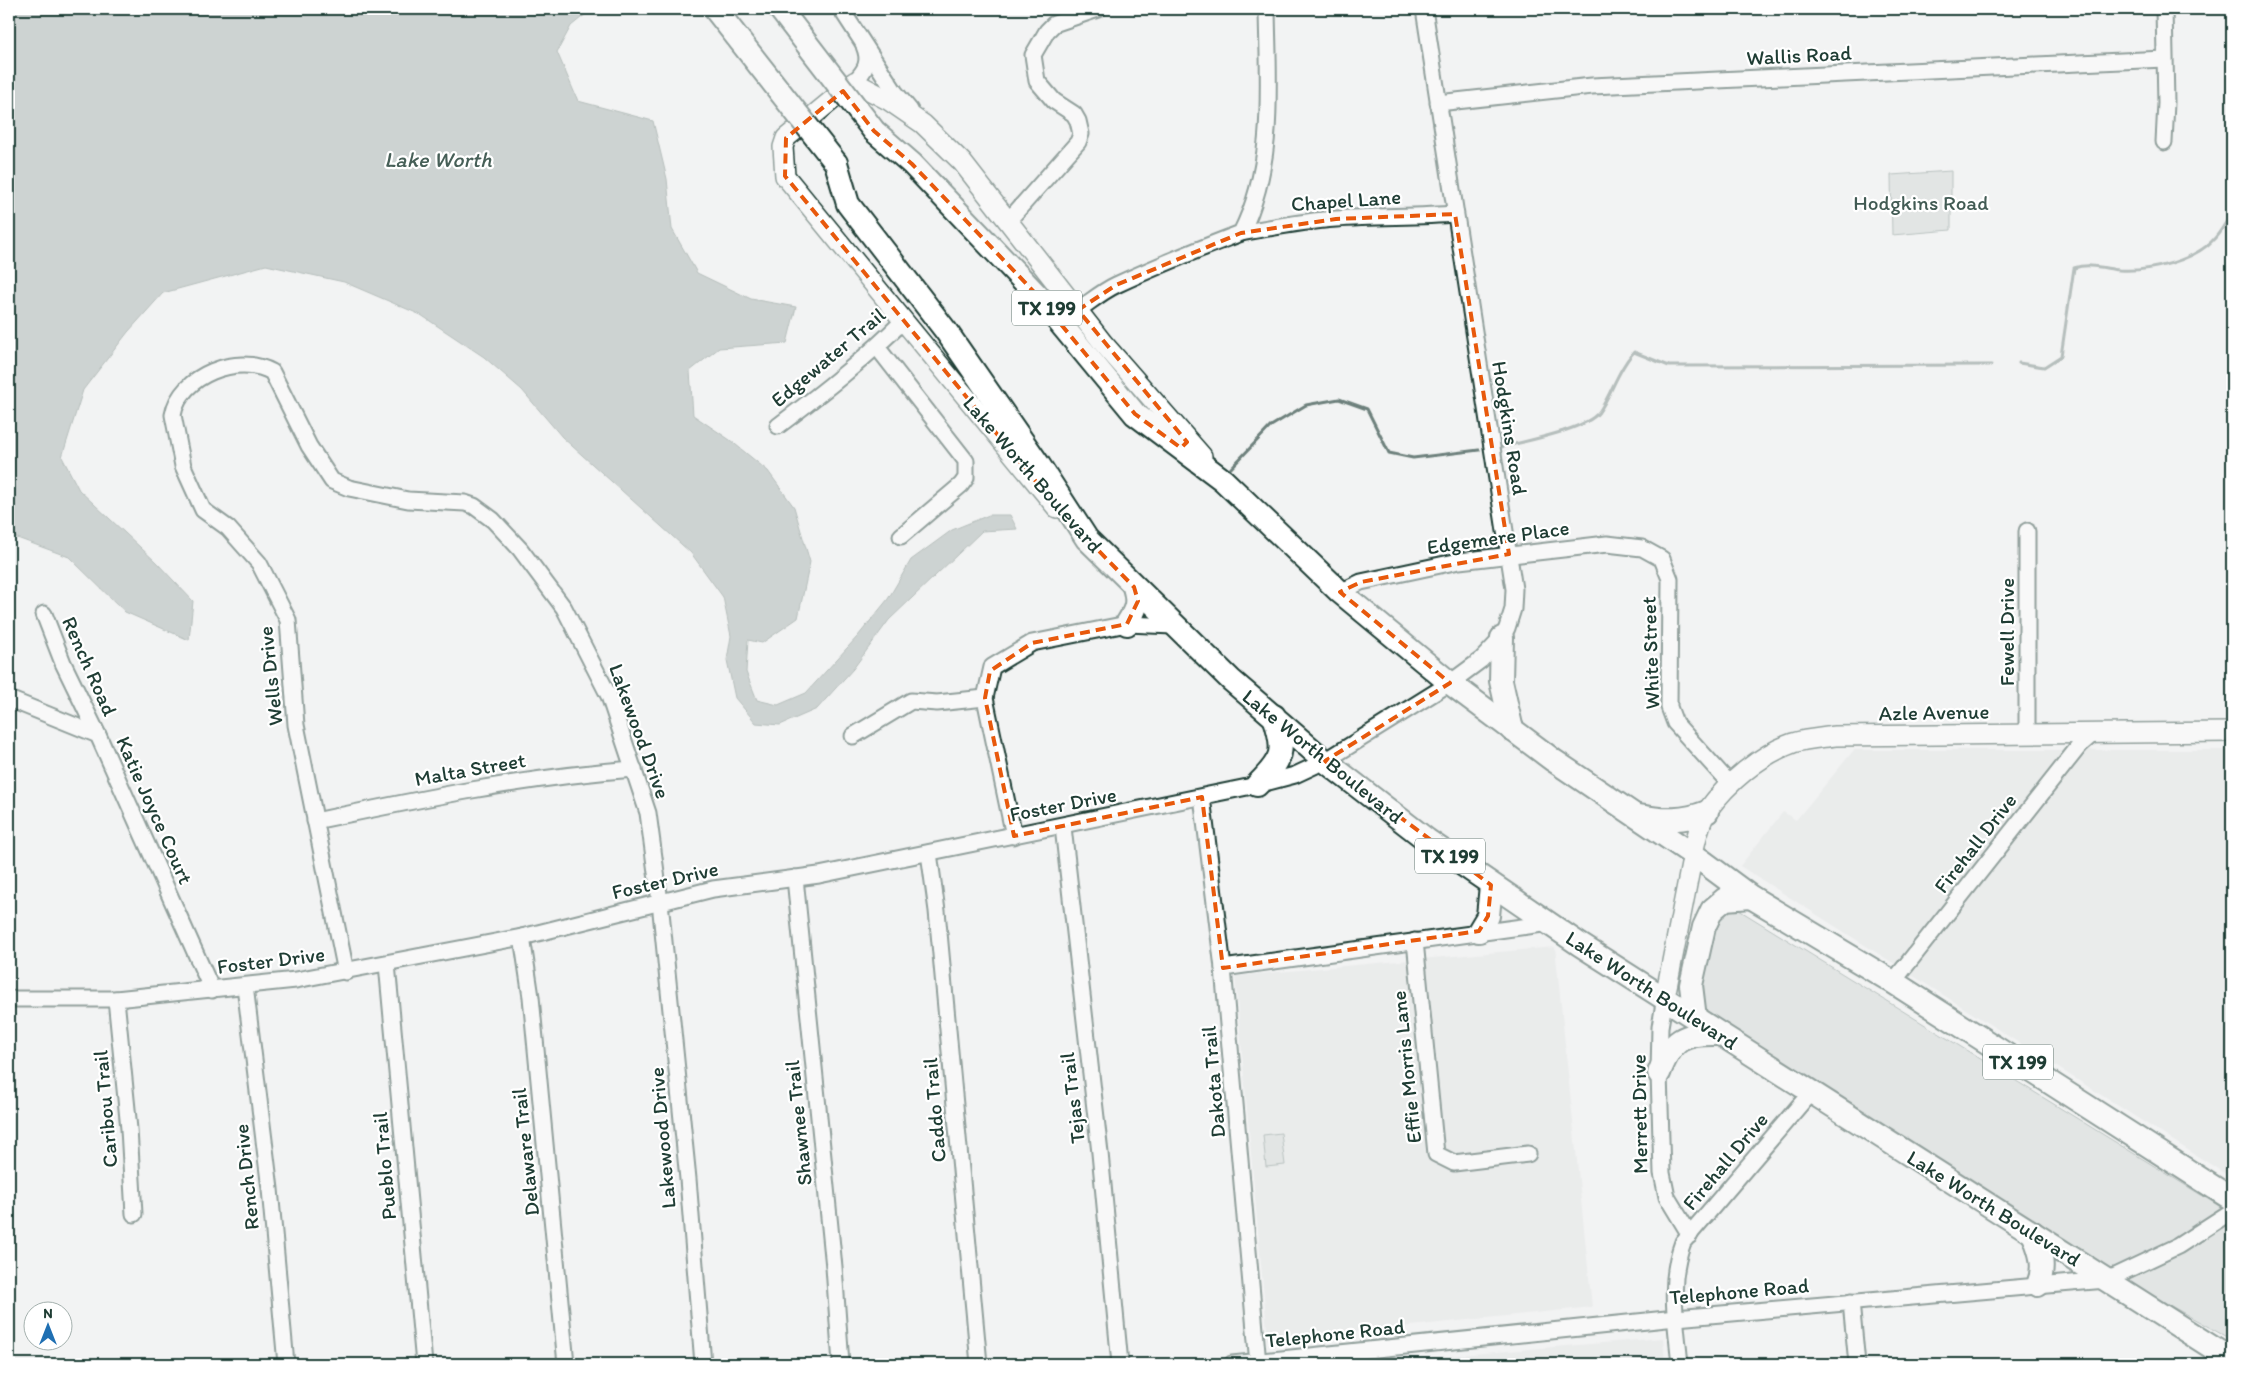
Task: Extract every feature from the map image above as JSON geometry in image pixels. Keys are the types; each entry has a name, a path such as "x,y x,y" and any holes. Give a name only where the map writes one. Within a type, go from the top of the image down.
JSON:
{"highway":[{"name":"TX 199","path":"715,9 836,163 848,204 946,331 1039,465 1087,539"},
{"name":"TX 199","path":"780,9 874,131 912,164 1036,294 1135,414 1224,480 1340,592 1450,683 1512,730 1751,897 1893,982 2232,1199"},
{"name":"Lake Worth Boulevard","path":"1087,539 1173,626 1274,716 1325,761 1427,840 1491,885 1665,997 1718,1034 2232,1360"},
{"path":"1127,624 1136,610 1138,601 1134,587"},
{"path":"1502,638 1501,681 1512,730"},
{"path":"1257,785 1276,766 1281,758 1281,736 1274,716"},
{"path":"1634,815 1659,820 1674,820 1690,818 1707,812"},
{"path":"1479,931 1488,916 1491,885"},
{"path":"1695,1018 1691,985 1704,927 1712,910 1725,899 1751,897"},
{"path":"1658,1073 1666,1054 1674,1044 1686,1036 1718,1034"},
{"path":"2032,1233 2042,1263 2043,1274 2038,1285"}],"main road":[{"name":"TX 199","path":"854,82 888,100 923,124 962,162 1078,310 1156,405 1224,480"},
{"name":"Lake Worth Boulevard","path":"854,82 786,138 783,146 784,176 904,320 1016,459 1087,539"},
{"name":"Azle Avenue","path":"1692,854 1707,812 1731,785 1761,759 1793,744 1835,736 2232,732"},
{"name":"Merrett Drive","path":"1665,997 1692,854"}],"street":[{"path":"841,9 895,92 923,124"},
{"path":"1008,221 1078,142 1081,134 1081,128 1074,114 1054,101 1037,81 1032,62 1033,55 1054,24 1098,9"},
{"path":"1241,233 1256,199 1266,150 1268,9"},
{"name":"Hodgkins Road","path":"1325,761 1450,683 1481,660 1502,638 1513,609 1514,589 1509,554 1424,9"},
{"path":"2164,9 2166,103 2164,142"},
{"path":"854,82 862,74 868,63 868,57 862,42"},
{"name":"Wallis Road","path":"1438,103 1592,86 2164,59"},
{"name":"Chapel Lane","path":"1078,310 1116,285 1180,256 1241,233 1296,223 1336,219 1404,218 1455,214"},
{"name":"Edgewater Trail","path":"778,426 877,347 904,320"},
{"path":"877,347 966,460 966,478 961,484 901,536"},
{"name":"Lakewood Drive","path":"174,408 178,399 190,386 215,370 249,366 264,368 275,376 309,446 332,481 349,488 408,500 465,503 482,512 520,549 564,608 609,696 648,813 660,902 687,1170 703,1364"},
{"name":"Wells Drive","path":"174,408 173,415 183,466 196,498 203,510 228,528 259,564 288,620 296,725 336,914 346,972"},
{"name":"Fewell Drive","path":"2027,531 2027,733"},
{"name":"Edgemere Place","path":"1340,592 1361,582 1459,561 1509,554 1607,544 1642,548 1662,559"},
{"name":"White Street","path":"1662,559 1670,579 1669,707 1675,723 1731,785"},
{"name":"Rench Road","path":"44,614 63,663 98,735"},
{"path":"1014,836 985,698 992,667 1022,647 1127,624 1173,626"},
{"path":"852,736 911,701 937,703 985,698"},
{"name":"Katie Joyce Court","path":"9,699 98,735 212,990"},
{"name":"Firehall Drive","path":"1893,982 2080,745 2094,733"},
{"name":"Foster Drive","path":"9,999 116,1000 246,986 346,972 522,937 713,890 795,878 1063,827 1257,785 1295,775 1325,761"},
{"name":"Malta Street","path":"315,821 400,803 512,783 580,773 634,769"},
{"name":"Dakota Trail","path":"1202,797 1224,968 1258,1363"},
{"name":"Tejas Trail","path":"1063,827 1100,1153 1120,1364"},
{"name":"Caddo Trail","path":"929,853 937,911 980,1364"},
{"name":"Shawnee Trail","path":"795,878 834,1267 841,1364"},
{"path":"1224,968 1479,931 1550,923"},
{"name":"Delaware Trail","path":"522,937 532,997 566,1364"},
{"name":"Effie Morris Lane","path":"1415,941 1436,1154 1454,1163 1528,1154"},
{"name":"Pueblo Trail","path":"387,964 424,1364"},
{"name":"Rench Drive","path":"246,986 270,1189 286,1364"},
{"name":"Merrett Drive","path":"1665,997 1660,1028 1658,1073 1664,1188 1671,1205 1690,1235"},
{"name":"Caribou Trail","path":"116,1000 129,1129 134,1214"},
{"name":"Firehall Drive","path":"1690,1235 1811,1092"},
{"name":"Telephone Road","path":"1232,1364 1258,1363 1676,1318 2106,1280 2178,1246 2232,1211"},
{"path":"1680,1364 1674,1289 1677,1258 1683,1242 1690,1235"},
{"path":"1851,1302 1857,1364"}],"highlighted area":[{"path":"843,91 874,131 912,164 1036,294 1135,414 1181,448 1187,442 1078,310 1116,285 1241,233 1336,219 1455,214 1509,554 1361,582 1340,592 1450,683 1325,761 1491,885 1488,916 1479,931 1223,968 1202,797 1014,836 985,698 990,671 1032,643 1127,624 1138,601 1134,587 1061,512 785,176 786,138"}],"shaded area":[{"path":"1854,750 2232,750 2232,1178 1740,866 1783,812 1796,820"},
{"path":"1555,947 1592,1307 1268,1341 1235,976"},
{"path":"1663,1338 1665,1364 1352,1364"}],"green space":[{"name":"Hodgkins Road","path":"1951,171 1951,230 1892,235 1891,175"},
{"path":"1734,907 2232,1214 2232,1340 2146,1292 1699,1006 1714,916"},
{"path":"1281,1133 1285,1165 1266,1167 1263,1135"}],"water":[{"name":"Lake Worth","path":"9,9 592,9 571,26 557,52 578,101 653,121 667,179 672,229 697,273 751,299 796,307 787,343 719,348 690,371 693,415 730,440 768,471 794,507 810,562 798,618 762,643 748,640 746,672 757,700 778,705 806,693 858,636 888,599 911,560 952,530 989,515 1010,515 1017,529 982,531 889,620 853,669 817,709 780,725 756,723 735,698 727,660 731,636 723,597 691,553 562,437 522,390 484,357 421,315 344,282 266,265 163,293 128,332 83,390 62,457 79,490 156,562 193,601 189,640 125,612 69,557 9,535"}],"waterway":[{"path":"2019,363 2044,367 2061,356 2074,268 2091,266 2119,270 2144,269 2184,259 2196,253 2215,238 2232,212"},
{"path":"1498,448 1567,430 1592,418 1599,412 1628,359 1634,352 1669,366 1991,365"},
{"path":"1231,468 1271,426 1306,405 1339,399 1367,409 1389,453 1413,458 1479,450"}]}
